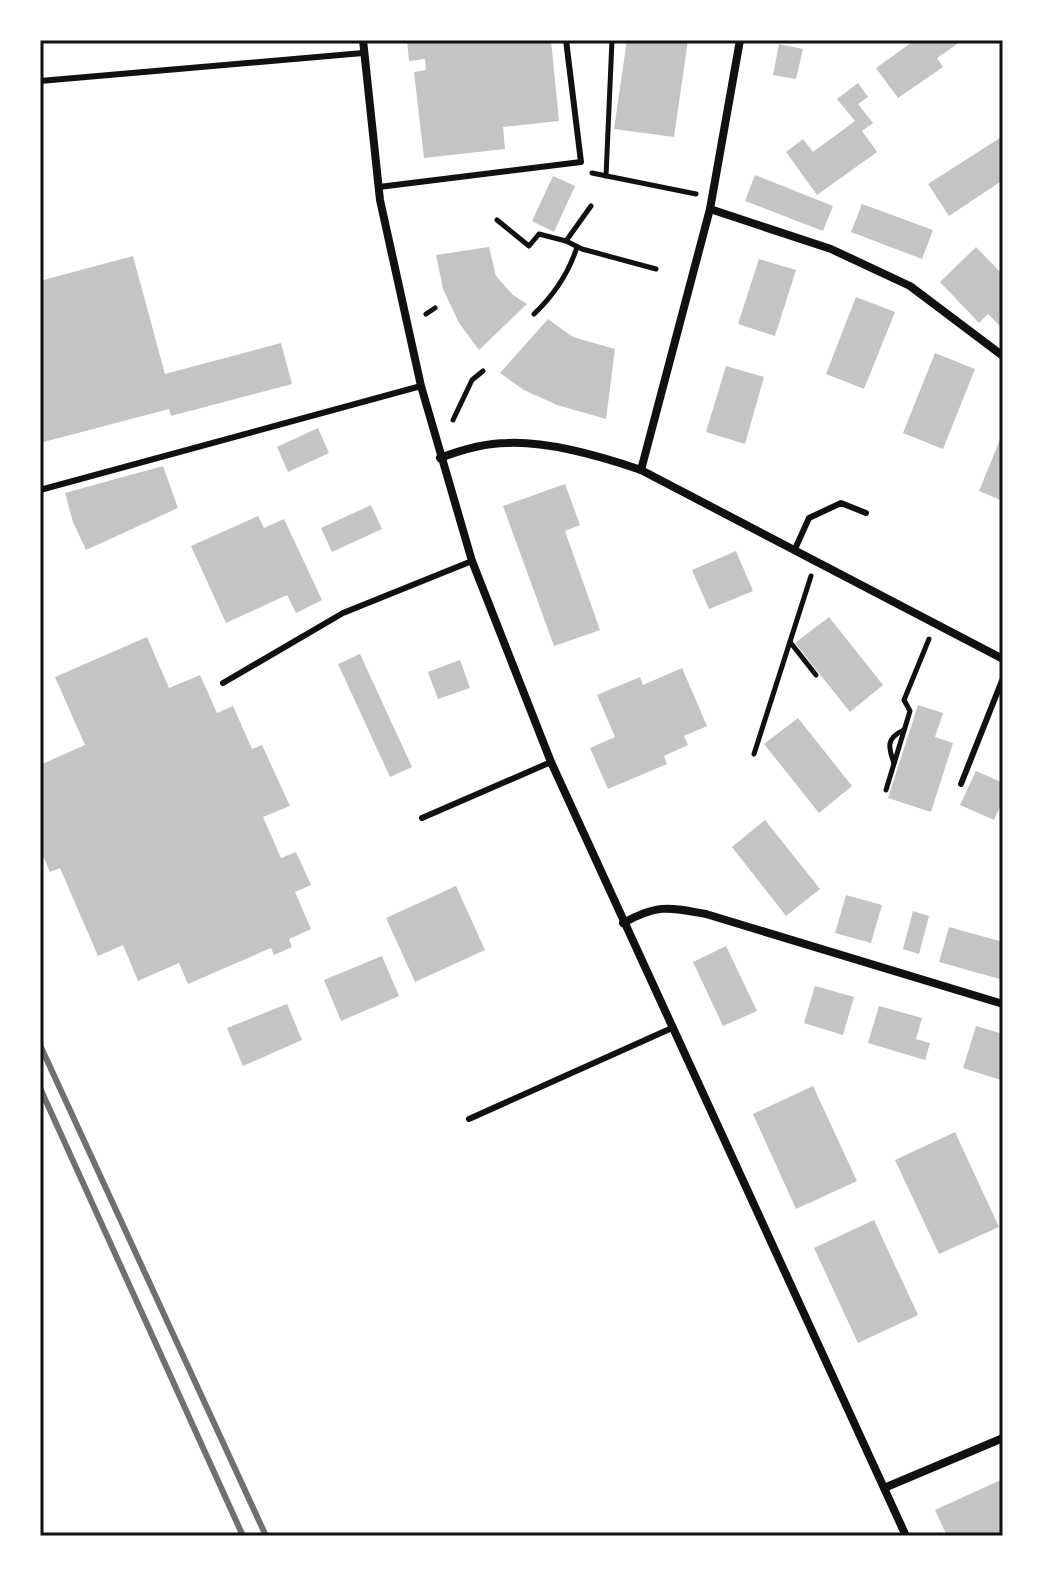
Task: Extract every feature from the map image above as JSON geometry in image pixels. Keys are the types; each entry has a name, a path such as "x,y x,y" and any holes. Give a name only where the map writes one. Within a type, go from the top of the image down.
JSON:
{"street":[{"path":"363,40 379,187 421,386 472,561 551,762 906,1536"},
{"path":"641,470 710,209 740,40"},
{"path":"710,209 831,249 910,286 1003,356"},
{"path":"440,458 460,450 507,443 610,459 641,470 1003,659"},
{"path":"623,923 641,913 662,907 706,914 1003,1004"},
{"path":"884,1488 1003,1438"}],"lane":[{"path":"379,187 581,162 566,40"},
{"path":"40,81 363,53"},
{"path":"40,490 421,386"},
{"path":"795,549 809,518 841,503 866,513"},
{"path":"223,683 343,613 472,561"},
{"path":"961,784 1003,678"},
{"path":"422,818 551,762"},
{"path":"469,1119 672,1028"}],"path":[{"path":"606,176 612,40"},
{"path":"581,162 591,173 712,198"},
{"path":"566,241 591,206"},
{"path":"497,220 529,246 539,234 656,269"},
{"path":"534,314 549,300 574,259 577,247"},
{"path":"426,314 435,308"},
{"path":"453,420 472,380 483,371"},
{"path":"754,754 812,573"},
{"path":"886,790 910,711 904,700 931,635"},
{"path":"789,642 816,675"},
{"path":"894,764 888,748 890,740 894,734 904,730"}],"building":[{"path":"407,40 551,40 559,121 503,127 505,149 424,158 414,72 426,70 425,59 409,61"},
{"path":"627,40 688,40 674,137 614,129"},
{"path":"915,40 963,40 937,58 943,67 898,98 876,68"},
{"path":"779,44 803,49 796,79 773,75"},
{"path":"858,83 868,97 858,104 873,123 862,131 877,152 817,195 786,152 803,139 813,152 855,121 837,99"},
{"path":"1003,136 1003,180 949,216 928,184"},
{"path":"755,175 833,206 823,231 745,201"},
{"path":"553,176 575,186 554,232 532,221"},
{"path":"862,204 933,230 922,259 851,232"},
{"path":"489,247 496,276 513,295 527,304 479,350 459,323 443,289 436,255"},
{"path":"976,247 1003,275 1003,329 988,314 979,323 940,282"},
{"path":"133,256 165,374 281,343 292,384 171,416 169,409 40,443 40,281"},
{"path":"759,259 796,270 775,336 738,324"},
{"path":"856,297 895,312 864,389 826,374"},
{"path":"548,319 573,337 615,349 606,419 557,405 524,390 500,373"},
{"path":"935,353 975,369 943,449 903,433"},
{"path":"726,366 764,377 745,444 706,432"},
{"path":"318,428 329,453 288,472 277,447"},
{"path":"1003,432 1003,501 979,491"},
{"path":"163,466 178,508 86,550 73,522 65,493"},
{"path":"565,484 580,525 565,531 600,630 554,646 503,506"},
{"path":"371,505 382,529 332,552 321,528"},
{"path":"258,516 264,528 284,519 322,600 296,613 287,595 226,623 191,546"},
{"path":"736,551 753,591 709,609 692,570"},
{"path":"829,617 883,685 850,712 795,643"},
{"path":"147,637 169,688 200,675 217,713 233,706 252,749 262,745 290,806 263,817 281,858 296,852 311,885 295,892 311,929 289,939 292,947 274,955 271,948 188,984 179,963 138,981 123,945 98,956 60,868 50,872 40,849 40,765 85,745 55,677"},
{"path":"360,654 412,767 390,777 338,664"},
{"path":"460,660 470,688 438,699 428,672"},
{"path":"682,668 707,726 684,736 688,745 664,756 667,764 608,789 590,748 615,737 597,695 640,677 643,685"},
{"path":"918,705 943,713 935,737 953,743 931,812 888,798"},
{"path":"798,718 852,786 819,813 764,744"},
{"path":"976,771 1003,783 1003,800 994,820 960,805"},
{"path":"765,820 820,889 786,916 732,847"},
{"path":"456,886 485,950 415,982 386,918"},
{"path":"846,895 882,905 871,943 835,933"},
{"path":"913,911 929,916 919,954 903,949"},
{"path":"949,927 1003,942 1003,980 939,962"},
{"path":"726,946 757,1011 723,1026 693,962"},
{"path":"382,956 399,996 341,1021 324,980"},
{"path":"815,986 854,997 843,1035 804,1023"},
{"path":"287,1004 302,1040 243,1066 227,1028"},
{"path":"879,1006 922,1018 916,1039 930,1043 925,1060 868,1043"},
{"path":"976,1026 1003,1034 1001,1080 963,1068"},
{"path":"813,1086 857,1181 796,1209 753,1114"},
{"path":"955,1132 999,1227 939,1254 895,1160"},
{"path":"874,1220 918,1315 858,1343 814,1248"},
{"path":"1003,1479 1003,1536 947,1536 935,1510"}],"railway":[{"path":"40,1045 266,1536"},
{"path":"40,1088 243,1536"}]}
